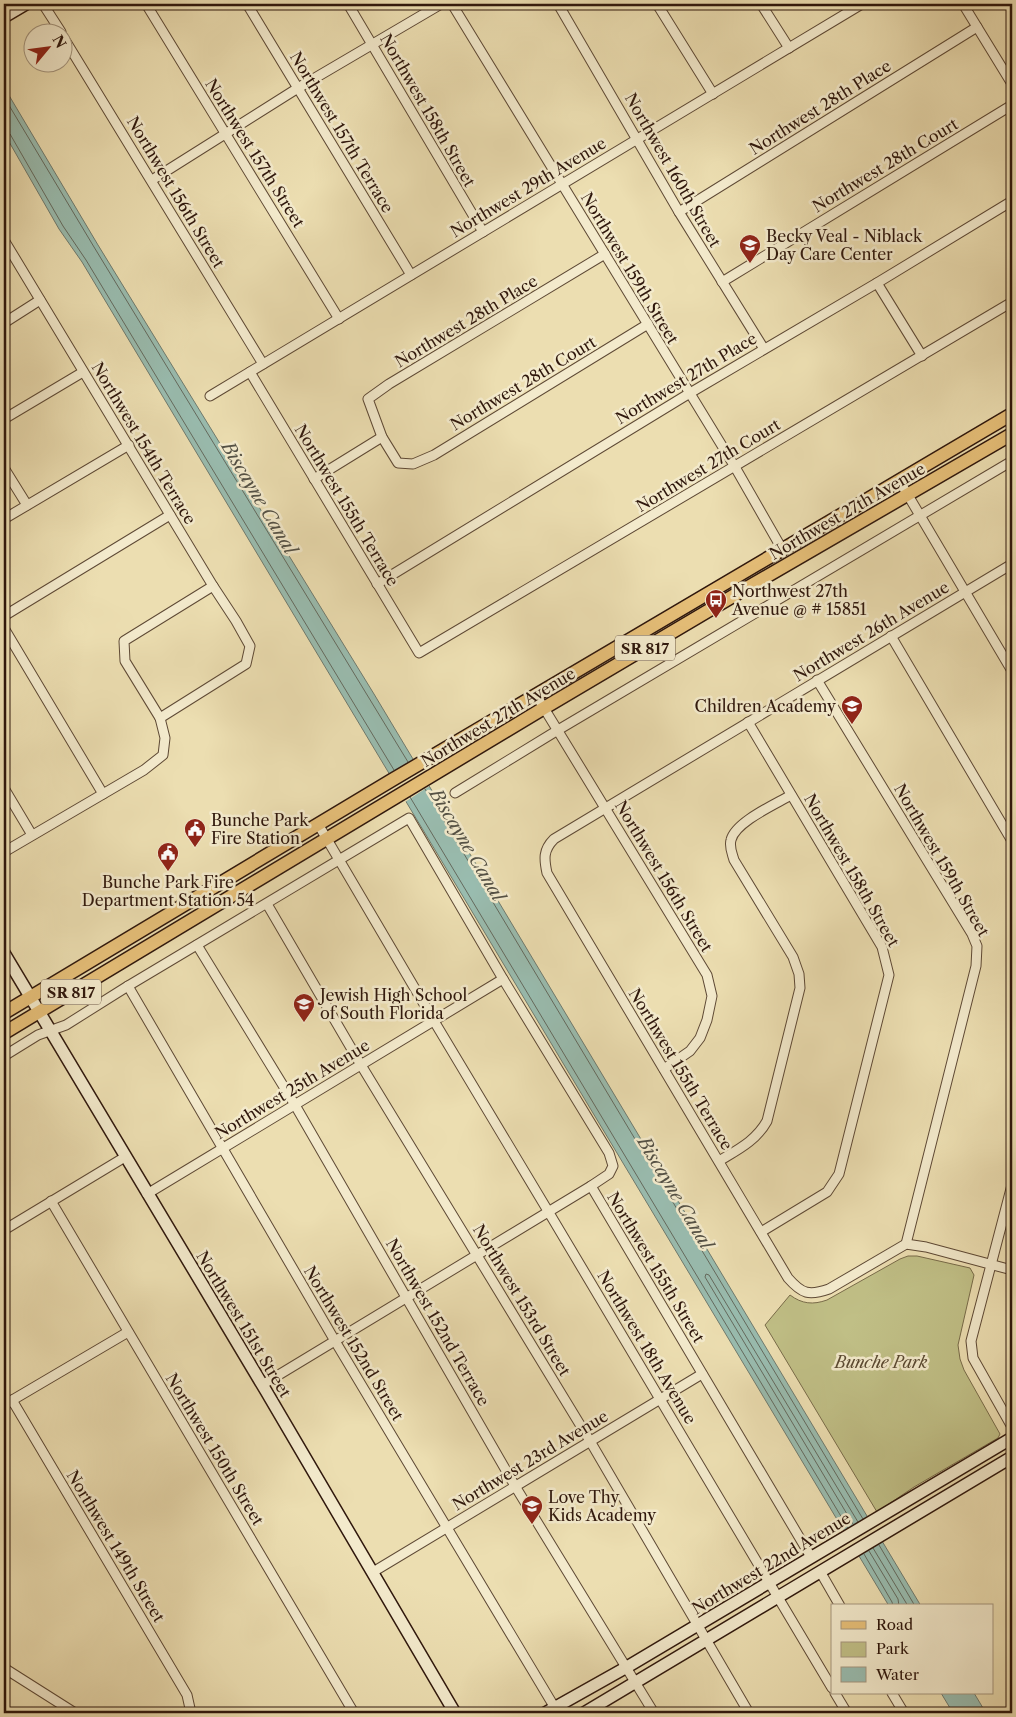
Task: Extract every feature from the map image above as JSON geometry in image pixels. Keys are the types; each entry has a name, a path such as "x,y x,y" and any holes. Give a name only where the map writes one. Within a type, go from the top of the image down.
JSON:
{"main road":[{"path":"4,17 26,4"},
{"name":"Northwest 27th Avenue","path":"4,1013 422,762 1012,414"},
{"name":"Northwest 27th Avenue","path":"4,1033 326,838 719,604 1012,434"},
{"path":"719,604 722,596 780,561 783,554 782,549"},
{"path":"202,894 210,908"},
{"name":"Northwest 151st Street","path":"4,953 455,1713"},
{"name":"Northwest 22nd Avenue","path":"553,1712 1012,1438"},
{"name":"Northwest 22nd Avenue","path":"584,1713 821,1573 1012,1457"}],"street":[{"name":"Northwest 156th Street","path":"43,4 54,22"},
{"name":"Northwest 157th Street","path":"146,4 339,319"},
{"name":"Northwest 157th Terrace","path":"247,4 411,275"},
{"name":"Northwest 158th Street","path":"348,4 483,232"},
{"path":"152,180 298,88 440,4"},
{"name":"Northwest 159th Street","path":"452,4 735,467 782,549"},
{"name":"Northwest 160th Street","path":"558,4 679,212 764,349"},
{"path":"657,4 713,94"},
{"path":"761,4 788,48"},
{"name":"Northwest 29th Avenue","path":"210,396 860,4"},
{"path":"963,4 1012,84"},
{"name":"Northwest 28th Place","path":"679,212 977,27"},
{"name":"Northwest 156th Street","path":"72,50 263,364"},
{"name":"Northwest 28th Court","path":"722,282 1012,105"},
{"name":"Northwest 27th Place","path":"377,584 1012,201"},
{"name":"Northwest 154th Terrace","path":"4,240 250,646 246,664 160,718"},
{"name":"Northwest 28th Place","path":"382,437 368,399 389,384 605,254"},
{"path":"877,283 922,356"},
{"path":"4,323 40,300"},
{"name":"Northwest 27th Court","path":"419,653 1012,302"},
{"name":"Northwest 28th Court","path":"382,437 398,463 413,464 434,456 648,324"},
{"path":"4,420 83,372"},
{"name":"Northwest 155th Terrace","path":"250,372 419,653"},
{"path":"314,479 382,437"},
{"path":"4,519 128,445"},
{"path":"455,793 1012,461"},
{"path":"4,468 27,505"},
{"path":"899,480 1012,671"},
{"path":"4,616 170,515"},
{"name":"Northwest 26th Avenue","path":"545,852 548,845 554,839 1012,564"},
{"path":"4,852 144,770 163,755 165,738 160,718 125,661 124,641 213,586"},
{"path":"4,628 103,794"},
{"path":"891,636 1012,841"},
{"name":"Northwest 159th Street","path":"817,680 972,934 977,946 976,966 906,1244"},
{"name":"Northwest 156th Street","path":"536,695 707,975 712,996 707,1020 700,1038 690,1051 664,1069"},
{"name":"Northwest 158th Street","path":"748,722 882,947 889,975 839,1174 827,1192 761,1232"},
{"path":"4,788 32,835"},
{"path":"718,1161 750,1142 761,1132 767,1121 800,988 799,974 792,957 734,860 730,848 731,839 737,830 748,821 791,795"},
{"name":"Northwest 155th Street","path":"339,861 409,818 503,979 609,1153 613,1166 609,1174 591,1186 811,1557"},
{"name":"Northwest 18th Avenue","path":"318,824 831,1686"},
{"name":"Northwest 155th Terrace","path":"545,852 544,861 548,873 788,1278 797,1289 816,1294 829,1289 906,1244"},
{"path":"4,1056 38,1035 66,1025 128,986 339,861"},
{"name":"Northwest 153rd Street","path":"267,904 361,1065 590,1441 697,1626 750,1713"},
{"name":"Northwest 152nd Terrace","path":"197,945 295,1105 515,1486 654,1713"},
{"name":"Northwest 25th Avenue","path":"147,1194 503,979"},
{"name":"Northwest 152nd Street","path":"128,986 335,1341 447,1527 553,1712"},
{"path":"4,1230 125,1157"},
{"path":"1012,1185 971,1341 973,1358 1012,1427"},
{"path":"262,1385 591,1186"},
{"name":"Northwest 150th Street","path":"51,1201 354,1713"},
{"path":"906,1244 1012,1270"},
{"path":"8,1403 128,1332"},
{"name":"Northwest 23rd Avenue","path":"373,1572 702,1374"},
{"name":"Northwest 149th Street","path":"8,1403 187,1695 191,1711"},
{"path":"821,1573 839,1604"},
{"path":"4,1668 76,1713"},
{"path":"836,1694 847,1713"},
{"path":"893,1694 904,1713"}],"green space":[{"name":"Bunche Park","path":"908,1256 917,1256 970,1268 974,1275 958,1345 960,1359 964,1370 1000,1434 998,1438 914,1487 877,1512 765,1325 790,1295 808,1303 827,1300"}],"water":[{"path":"4,87 98,245 374,694 920,1604 888,1604 82,262 59,229 4,133"},
{"path":"942,1694 975,1694 986,1713 953,1713"}],"pier":[{"path":"415,758 431,785 405,802 389,775"},
{"path":"871,1516 885,1540 856,1556 843,1533"}],"place":[{"name":"Becky Veal - Niblack Day Care Center","path":"750,264"},
{"name":"Northwest 27th Avenue @ # 15851","path":"716,619"},
{"name":"Children Academy","path":"852,725"},
{"name":"Bunche Park Fire Station","path":"195,848"},
{"name":"Bunche Park Fire Department Station 54","path":"168,872"},
{"name":"Jewish High School of South Florida","path":"304,1023"},
{"name":"Love Thy Kids Academy","path":"532,1525"}],"water label":[{"name":"Biscayne Canal","path":"259,498"},
{"name":"Biscayne Canal","path":"467,845"},
{"name":"Biscayne Canal","path":"675,1193"}]}
